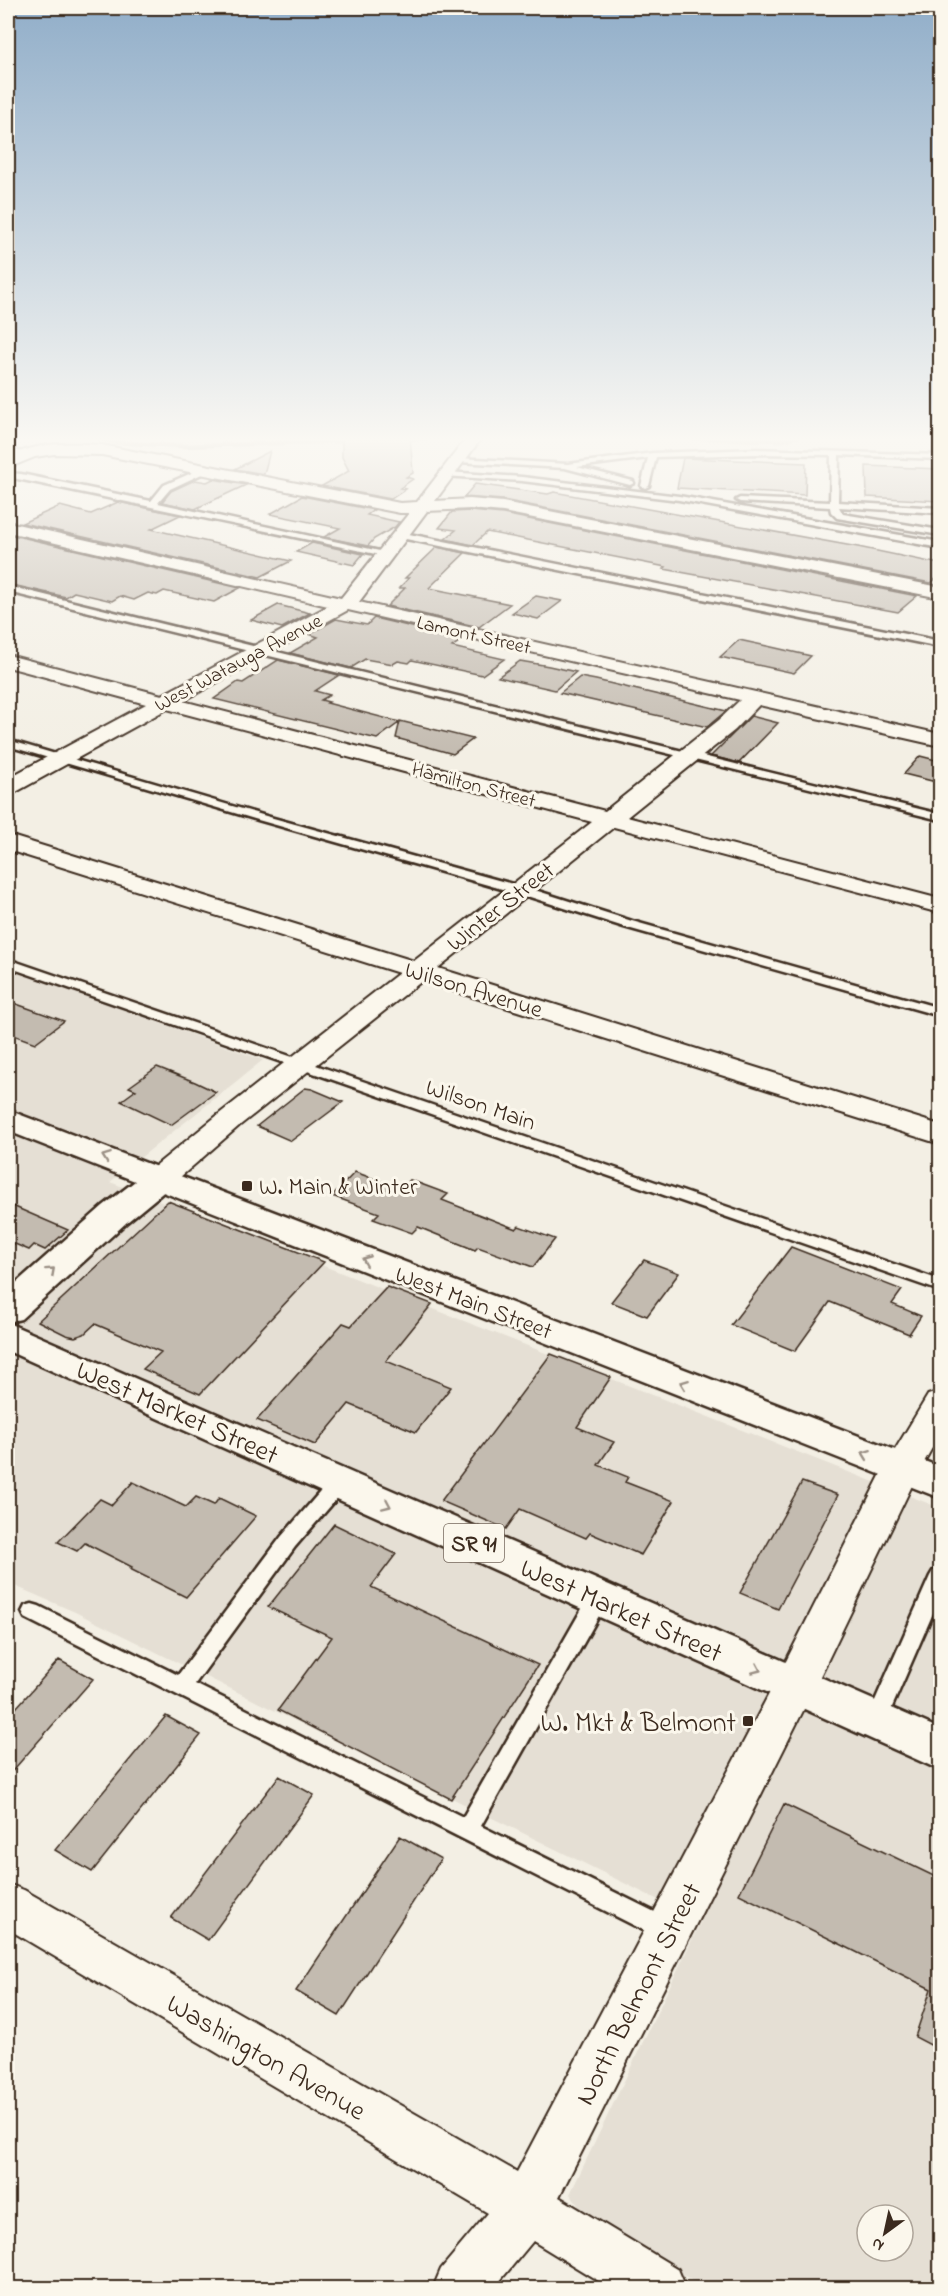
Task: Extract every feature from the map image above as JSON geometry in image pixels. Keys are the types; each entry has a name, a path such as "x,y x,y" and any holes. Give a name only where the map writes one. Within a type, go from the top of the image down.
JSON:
{"main road":[{"name":"West Main Street","path":"8,1120 940,1483"},
{"path":"8,1310 115,1214 160,1178"},
{"name":"West Market Street","path":"8,1336 940,1750"}],"street":[{"name":"Lamont Street","path":"78,543 940,740"},
{"name":"West Watauga Avenue","path":"8,787 344,605 353,597 393,543"},
{"path":"689,543 940,592"},
{"name":"Hamilton Street","path":"8,661 940,906"},
{"name":"Winter Street","path":"160,1178 298,1065 727,725 754,699"},
{"name":"Wilson Avenue","path":"8,842 940,1135"},
{"name":"North Belmont Street","path":"460,2289 527,2207 795,1685 902,1468 940,1404"},
{"name":"Washington Avenue","path":"8,1905 527,2207 659,2289"}],"lane":[{"path":"334,543 385,554"},
{"path":"439,543 940,644"},
{"path":"8,590 608,734 687,756 940,817"},
{"path":"8,743 628,924 940,1012"},
{"name":"Wilson Main","path":"8,963 940,1286"},
{"path":"181,1687 288,1542 339,1483"},
{"path":"876,1721 940,1576"},
{"path":"467,1831 598,1599"},
{"path":"32,1612 669,1931"}],"shaded area":[{"path":"8,968 263,1060 110,1182 940,1508 940,2288 705,2288 588,2219 570,2194 701,1921 75,1612 8,1583"}],"building":[{"path":"8,543 47,543 240,588 214,602 164,591 157,595 148,593 134,600 120,596 112,601 74,592 66,597 8,584"},
{"path":"111,543 213,543 291,561 260,577"},
{"path":"313,543 363,554 354,565 296,552"},
{"path":"354,543 370,543 368,546"},
{"path":"544,543 650,543 917,596 898,612 664,569 666,567"},
{"path":"725,543 837,543 858,547 940,564 940,575 931,583"},
{"path":"437,547 465,553 429,588 510,604 479,627 387,606 405,588 399,588 409,578 405,578"},
{"path":"536,596 562,601 538,619 512,613"},
{"path":"278,605 310,613 282,628 251,620"},
{"path":"374,618 463,639 452,647 504,659 482,675 412,660 409,663 398,661 393,664 365,659 351,668 290,653 318,637 309,634 336,619 367,625"},
{"path":"739,640 811,656 794,673 720,657"},
{"path":"278,660 339,675 315,691 330,695 321,700 400,722 377,739 214,699 238,682 243,683"},
{"path":"520,661 576,672 555,690 498,677"},
{"path":"580,677 726,711 707,727 560,693"},
{"path":"751,716 778,723 739,763 711,756"},
{"path":"400,721 473,739 453,754 396,738"},
{"path":"920,756 940,761 940,783 904,774"},
{"path":"8,1001 64,1021 35,1043 8,1033"},
{"path":"157,1067 216,1092 171,1125 121,1101 136,1090 129,1087"},
{"path":"305,1088 343,1102 291,1141 257,1126"},
{"path":"355,1172 402,1189 410,1180 448,1194 442,1200 516,1229 519,1226 555,1239 533,1267 478,1247 475,1250 418,1227 412,1233 373,1219 379,1213 332,1196"},
{"path":"168,1201 324,1262 200,1394 143,1369 161,1352 95,1324 84,1334 75,1337 38,1321"},
{"path":"8,1204 68,1230 45,1250 34,1245 29,1250 15,1244 8,1244"},
{"path":"791,1247 902,1290 892,1304 921,1316 909,1334 830,1302 795,1351 731,1325"},
{"path":"644,1260 679,1273 647,1316 611,1302"},
{"path":"387,1287 432,1304 386,1361 451,1387 416,1432 349,1404 315,1445 257,1420 343,1323 351,1326"},
{"path":"551,1354 611,1377 577,1427 614,1442 598,1465 628,1477 625,1482 674,1501 641,1555 590,1533 586,1538 520,1509 506,1529 441,1501"},
{"path":"133,1482 186,1507 196,1497 214,1505 219,1498 256,1516 186,1597 85,1543 77,1551 58,1542 100,1499 112,1505"},
{"path":"802,1482 838,1495 778,1609 740,1593"},
{"path":"334,1524 396,1554 371,1587 538,1665 451,1799 278,1710 332,1637 268,1607"},
{"path":"59,1660 93,1679 8,1776 8,1717"},
{"path":"166,1716 201,1735 92,1872 55,1850"},
{"path":"279,1776 314,1795 208,1940 171,1918"},
{"path":"784,1804 940,1879 940,2050 915,2037 931,1989 739,1894"},
{"path":"400,1836 441,1859 339,2016 296,1991"}],"place":[{"name":"W. Main & Winter","path":"247,1186"},
{"name":"W. Mkt & Belmont","path":"748,1721"}]}
